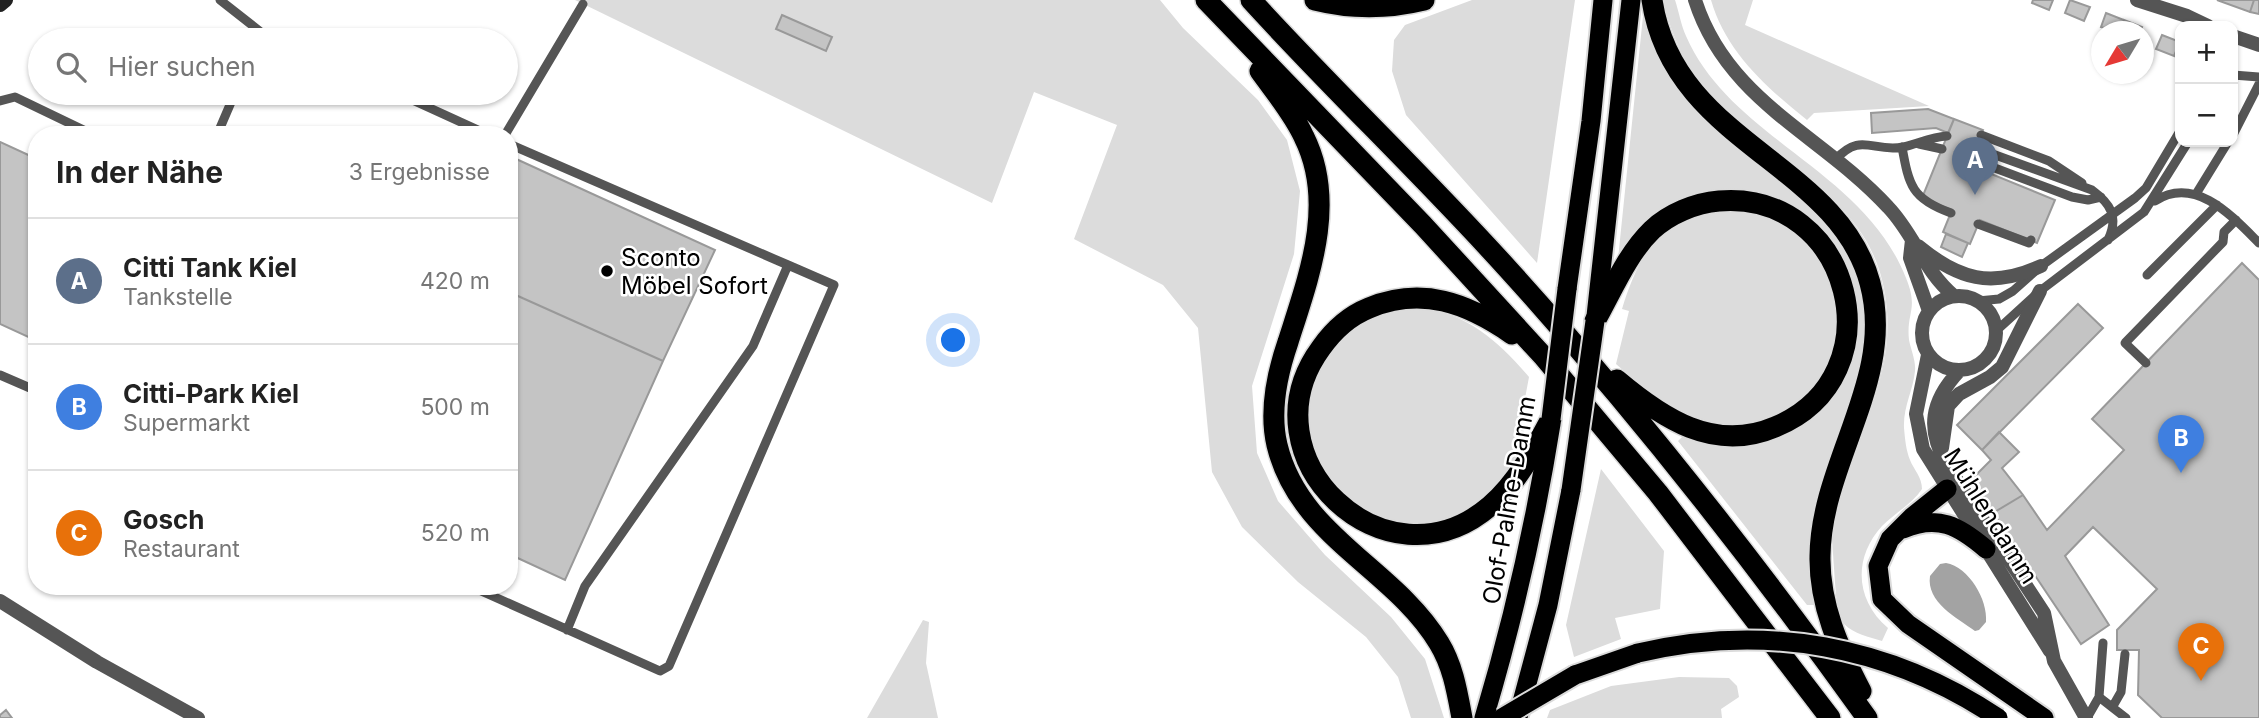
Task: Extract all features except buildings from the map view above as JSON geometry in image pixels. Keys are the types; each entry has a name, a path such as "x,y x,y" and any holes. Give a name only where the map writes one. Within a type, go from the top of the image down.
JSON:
{"highway":[{"path":"1206,0 1423,225 1544,357 1674,513 1830,718"},
{"path":"1251,0 1448,204 1566,334 1700,495 1867,718"},
{"path":"1315,0 1343,6 1380,7 1424,0"},
{"name":"Olof-Palme-Damm","path":"1551,419 1591,121 1603,0"},
{"path":"1517,718 1548,605 1571,490 1595,321 1631,0"},
{"path":"1652,0 1668,53 1691,91 1734,134 1824,207 1848,236 1869,279 1876,320 1871,370 1829,500 1820,556 1821,584 1834,633 1875,718"},
{"path":"1222,18 1294,119 1312,157 1320,194 1313,260 1280,366 1273,416 1285,471 1294,491 1330,536 1422,618 1440,644 1455,677 1462,718"},
{"path":"1566,334 1609,373 1661,414 1711,435 1732,437 1765,432 1798,415 1812,404 1836,373 1843,356 1848,326 1843,287 1837,268 1809,231 1766,206 1730,201 1688,208 1653,229 1637,247 1595,321"},
{"path":"1544,357 1464,306 1422,296 1401,297 1363,310 1331,335 1308,368 1299,407 1303,450 1311,471 1321,486 1350,515 1375,527 1400,534 1432,533 1479,514 1506,489 1541,453 1551,419"},
{"name":"Olof-Palme-Damm","path":"1484,718 1510,632 1541,453"},
{"path":"1951,484 1899,531 1885,548 1878,566 1879,588 1888,607 1961,663 2044,718"},
{"path":"1899,531 1924,522 1949,523 1968,534 1986,550"},
{"path":"1502,718 1575,675 1637,653 1686,642 1734,638 1826,644 1866,654 1914,671 1998,718"}],"main road":[{"path":"0,5 6,0"}],"street":[{"path":"1695,0 1714,46 1739,78 1763,102 1888,207 1912,240 1932,275 1954,296"},
{"path":"2137,0 2198,21"},
{"path":"2238,38 2259,45"},
{"path":"1912,240 1947,268 1965,275 2007,276 2041,266"},
{"name":"Mühlendamm","path":"1912,240 1910,258 1928,311 1921,336 1928,355 1917,405 1917,422 1923,449 2044,613 2050,632 2051,652"},
{"path":"1942,457 1948,406 1959,394 2002,367 2040,291"},
{"path":"1928,311 1940,300 1954,296 1978,301 1989,311 1996,331"},
{"name":"Mühlendamm","path":"1996,331 1994,346 1986,359 1974,368 1959,371 1938,398 1933,413 1934,432 1951,484 1986,550 2051,652 2064,683 2086,718"},
{"path":"1928,355 1942,367 1959,371"},
{"path":"0,601 97,662 198,718"}],"lane":[{"path":"219,0 250,28"},
{"path":"510,126 583,4"},
{"path":"2238,75 2259,77"},
{"path":"2238,125 2259,84"},
{"path":"0,102 15,97 28,103"},
{"path":"32,105 75,126"},
{"path":"221,126 230,105"},
{"path":"423,105 468,126"},
{"path":"1981,135 2049,160 2101,197 2113,214 2115,222 2108,241"},
{"path":"1835,160 1848,148 1857,145 1902,148 1947,136"},
{"path":"1978,301 2009,295 2041,266 2146,188 2175,139"},
{"path":"1916,143 1942,149"},
{"name":"Mühlendamm","path":"1996,331 2040,291 2108,241 2151,204 2185,147"},
{"path":"2196,194 2225,147"},
{"path":"490,595 660,671 668,666 834,285 518,148"},
{"path":"1902,148 1913,190 1929,203 1947,210"},
{"path":"1976,148 2092,190"},
{"path":"1975,163 2048,193 2080,199 2101,197"},
{"path":"2151,204 2172,192 2196,194 2217,205 2259,243"},
{"path":"2147,275 2217,205"},
{"path":"2146,363 2125,343 2222,242 2224,232 2236,220"},
{"path":"1984,225 2029,243 2031,240"},
{"path":"567,630 585,586 753,346 788,265"},
{"path":"0,375 28,387"},
{"path":"2086,718 2099,697 2103,643"},
{"path":"2113,706 2121,692 2125,653"},
{"path":"2099,697 2126,718"}],"shaded area":[{"path":"575,0 1160,0 1183,28 1258,100 1287,140 1300,191 1294,254 1252,386 1257,453 1278,501 1325,555 1391,617 1425,659 1444,718 1411,718 1398,677 1366,637 1298,582 1242,527 1212,472 1198,328 1163,285 1074,239 1117,125 1034,92 992,203"},
{"path":"1472,0 1575,0 1537,263 1406,115 1392,71 1394,40 1405,25"},
{"path":"1662,0 1675,0 1686,36 1707,72 1733,102 1860,209 1886,241 1910,289 1912,304 1909,340 1915,371 1904,428 1909,456 1922,489 1882,526 1873,538 1862,565 1864,592 1869,605 1888,628 1882,641 1852,630 1842,620 1836,598 1833,540 1835,514 1842,489 1884,364 1887,311 1881,274 1868,244 1850,218 1829,196 1752,136 1713,101 1686,61"},
{"path":"1711,0 1753,0 1745,25 1929,106 1814,113 1807,120 1777,95 1737,52 1718,19"},
{"path":"1643,16 1646,16 1657,49 1769,171 1827,221 1858,271 1868,324 1814,605 1807,605 1678,441 1684,435 1771,437 1853,349 1814,227 1710,197 1618,259"},
{"path":"1731,209 1767,216 1786,224 1820,257 1838,295 1835,354 1816,389 1764,425 1717,429 1667,409 1616,364 1629,311 1622,309 1637,268 1647,252 1658,238 1672,227 1688,219"},
{"path":"1421,308 1454,316 1468,323 1494,341 1529,377 1520,425 1525,428 1518,451 1499,486 1484,502 1467,513 1426,524 1405,524 1363,512 1341,497 1314,450 1308,418 1309,402 1312,386 1326,356 1345,335 1367,320 1380,315"},
{"path":"1601,469 1664,551 1660,609 1615,618 1621,639 1574,657 1566,625"},
{"path":"1946,563 1962,571 1980,595 1986,622 1979,630 1975,631 1952,615 1933,594 1930,576 1940,564"},
{"path":"923,620 929,622 926,663 938,718 867,718"},
{"path":"1679,677 1729,678 1737,686 1739,697 1721,709 1722,718 1547,718 1550,710 1611,686"}],"place":[{"name":"Citti Tank Kiel","path":"1975,195"},
{"name":"Sconto Möbel Sofort","path":"607,271"},
{"name":"Citti-Park Kiel","path":"2181,473"},
{"name":"Gosch","path":"2201,681"}]}
